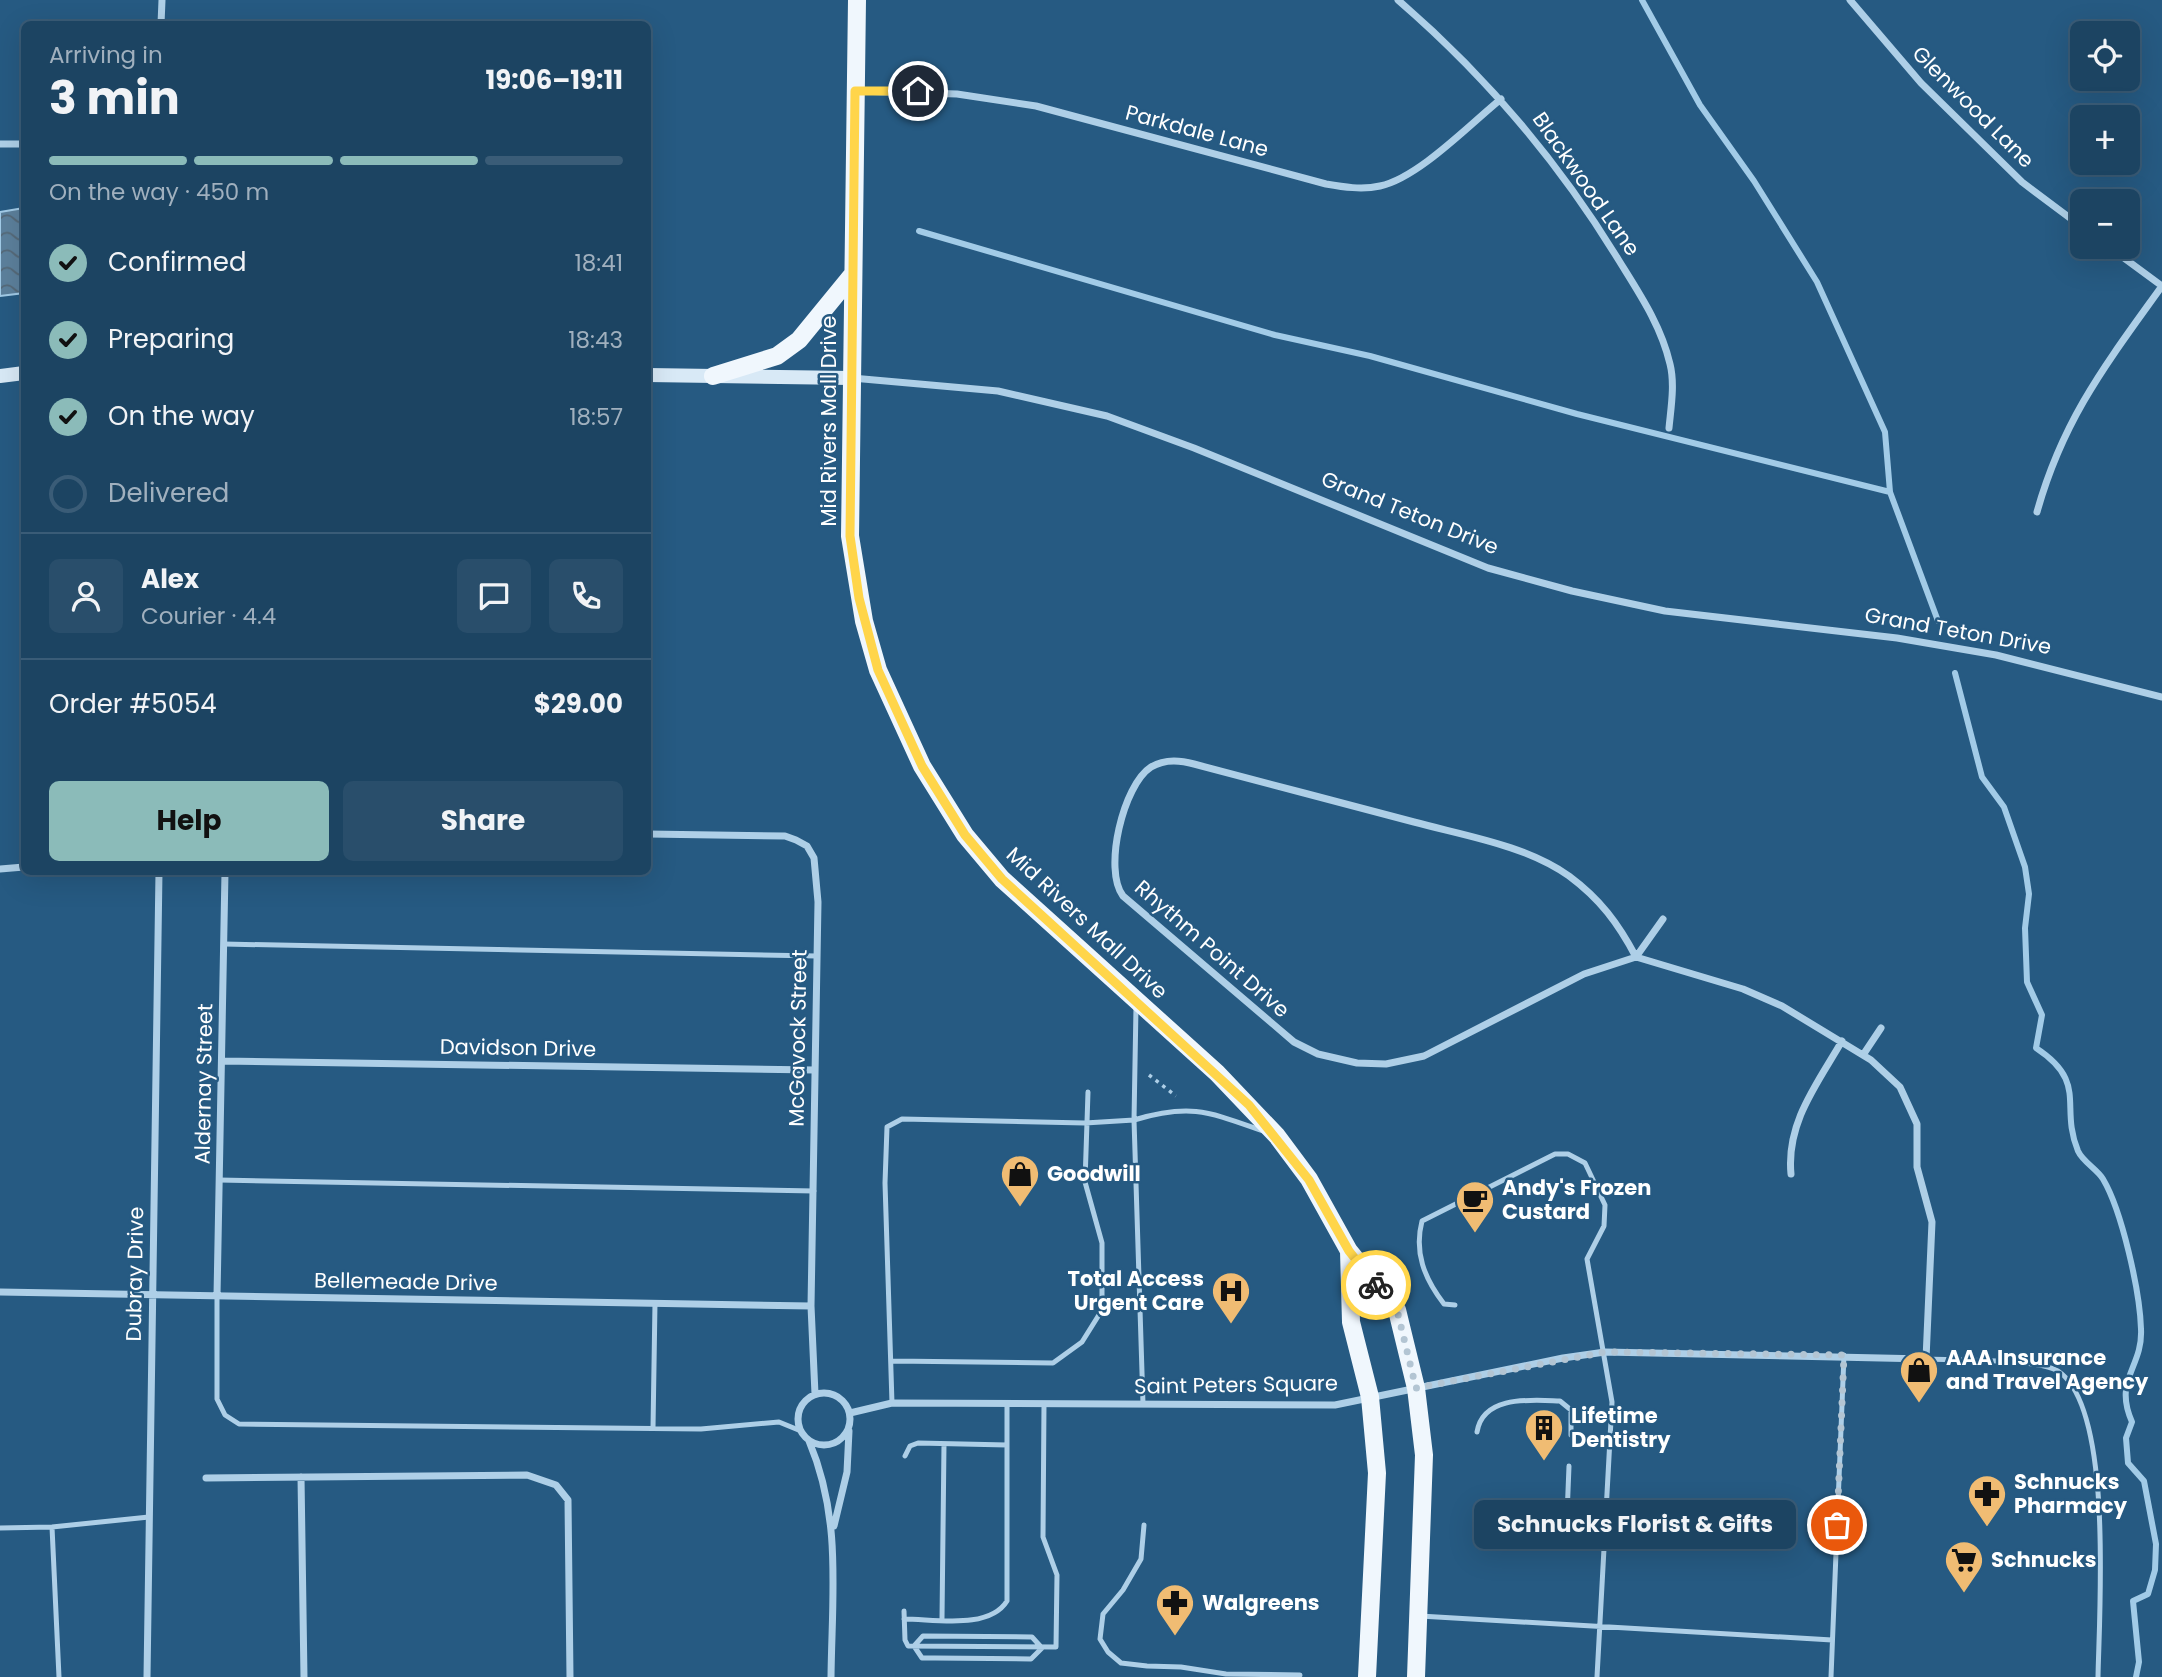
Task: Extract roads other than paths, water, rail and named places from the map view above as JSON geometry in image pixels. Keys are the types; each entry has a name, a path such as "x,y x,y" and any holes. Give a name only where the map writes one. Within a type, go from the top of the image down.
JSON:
{"main road":[{"name":"Mid Rivers Mall Drive","path":"857,0 850,536 855,575 878,670 904,733 965,835 1002,879 1217,1073 1277,1136 1309,1180 1349,1251 1397,1310 1416,1388 1424,1455 1416,1677"},
{"path":"713,376 777,356 799,340 853,274"},
{"name":"Mid Rivers Mall Drive","path":"1349,1251 1351,1322 1370,1396 1377,1473 1377,1516 1367,1677"}],"street":[{"path":"160,21 162,0"},
{"name":"Blackwood Lane","path":"1398,0 1444,40 1501,99 1535,139 1596,224 1656,320 1671,366 1669,428"},
{"name":"Glenwood Lane","path":"1850,0 1921,83 2022,182 2070,218"},
{"name":"Parkdale Lane","path":"855,91 957,94 1036,106 1326,184 1352,188 1380,186 1413,173 1501,99"},
{"path":"0,144 21,144"},
{"path":"2038,512 2050,466 2072,418 2162,286 2125,259"},
{"path":"0,376 21,373"},
{"name":"Grand Teton Drive","path":"651,375 851,378 998,391 1107,416 1194,447 1488,568 1572,592 1665,611 1897,638 1996,655 2162,697"},
{"name":"Rhythm Point Drive","path":"1186,762 1489,842 1534,857 1569,876 1604,905 1619,924 1636,957 1584,974 1424,1056 1386,1063 1357,1063 1318,1054 1282,1033 1123,896 1114,878 1114,857 1130,796 1138,779 1158,764 1186,762"},
{"name":"McGavock Street","path":"651,834 785,836 807,846 818,874 811,1306 815,1394"},
{"path":"0,869 21,867"},
{"name":"Dubray Drive","path":"147,1677 159,875"},
{"name":"Aldernay Street","path":"217,1296 225,875"},
{"path":"1662,919 1636,957 1756,994 1794,1012 1863,1055 1900,1087 1917,1124 1917,1167 1933,1230 1926,1359"},
{"path":"1863,1055 1881,1028"},
{"path":"1791,1174 1791,1143 1797,1122 1842,1041"},
{"name":"Davidson Drive","path":"222,1061 814,1070"},
{"name":"Bellemeade Drive","path":"0,1292 811,1306"},
{"name":"Saint Peters Square","path":"850,1413 892,1403 1335,1405 1605,1352 1844,1355 1926,1359"},
{"path":"831,1677 834,1530 847,1472 850,1413 839,1397 827,1393 815,1394 801,1407 798,1419 824,1482 834,1530"},
{"path":"809,1441 821,1445 833,1444 844,1436 849,1425"},
{"path":"206,1478 527,1475 556,1485 568,1500 570,1677"},
{"path":"301,1477 304,1677"}],"lane":[{"path":"224,944 817,956"},
{"path":"1136,1001 1134,1120 1143,1404"},
{"path":"892,1362 1052,1363 1082,1342 1102,1310 1102,1243 1085,1182 1087,1092"},
{"path":"892,1403 885,1184 887,1127 902,1119 1085,1123 1134,1120 1162,1111 1191,1108 1277,1136"},
{"path":"1455,1305 1444,1304 1423,1264 1417,1241 1422,1221 1555,1154 1568,1154 1585,1163 1605,1205 1604,1226 1587,1259 1612,1402 1597,1677"},
{"path":"219,1180 814,1191"},
{"path":"217,1296 217,1399 225,1415 239,1424 701,1429 779,1422 801,1431"},
{"path":"653,1428 655,1303"},
{"path":"1831,1677 1844,1355"},
{"name":"Saint Peters Square","path":"1926,1359 2012,1363 2056,1370 2073,1384 2086,1414 2101,1510 2098,1677"},
{"path":"1477,1432 1480,1418 1487,1410 1504,1403 1560,1401 1571,1410 1571,1435"},
{"path":"904,1619 985,1619 1002,1609 1007,1601 1007,1404"},
{"path":"904,1611 905,1644 1056,1647 1056,1568 1043,1537 1044,1404"},
{"path":"905,1455 913,1444 1007,1445"},
{"path":"942,1619 944,1444"},
{"path":"1560,1529 1567,1516 1569,1466"},
{"path":"0,1528 52,1527 149,1517"},
{"path":"1144,1525 1141,1559 1123,1590 1103,1614 1100,1639 1108,1652 1121,1663 1181,1667 1226,1674 1300,1675"},
{"path":"52,1527 59,1677"},
{"path":"1419,1616 1832,1640"},
{"path":"914,1646 923,1636 1032,1637 1042,1648"},
{"path":"914,1646 922,1658 1031,1659 1042,1648"}],"water":[{"path":"21,208 21,293 0,296 0,212"}],"waterway":[{"path":"1642,0 1700,105 1754,181 1817,282 1885,432 1890,492 1938,621"},
{"path":"919,231 1275,335 1370,356 1577,414 1890,492"},
{"path":"1955,673 1982,777 2004,807 2025,867 2029,894 2025,928 2027,982 2042,1015 2036,1048 2062,1072 2068,1084 2073,1135 2078,1151 2100,1175 2110,1193 2129,1252 2137,1294 2141,1329 2138,1354 2127,1384 2127,1407 2132,1422 2126,1438 2128,1463 2144,1481 2156,1544 2155,1570 2148,1594 2133,1601 2139,1662 2136,1677"}],"place":[{"name":"Goodwill","path":"1020,1208"},
{"name":"Andy's Frozen Custard","path":"1475,1234"},
{"name":"Total Access Urgent Care","path":"1231,1325"},
{"name":"AAA Insurance and Travel Agency","path":"1919,1404"},
{"name":"Lifetime Dentistry","path":"1544,1462"},
{"name":"Schnucks Florist & Gifts","path":"1837,1525"},
{"name":"Schnucks Pharmacy","path":"1987,1528"},
{"name":"Schnucks","path":"1964,1594"},
{"name":"Walgreens","path":"1175,1637"}]}
